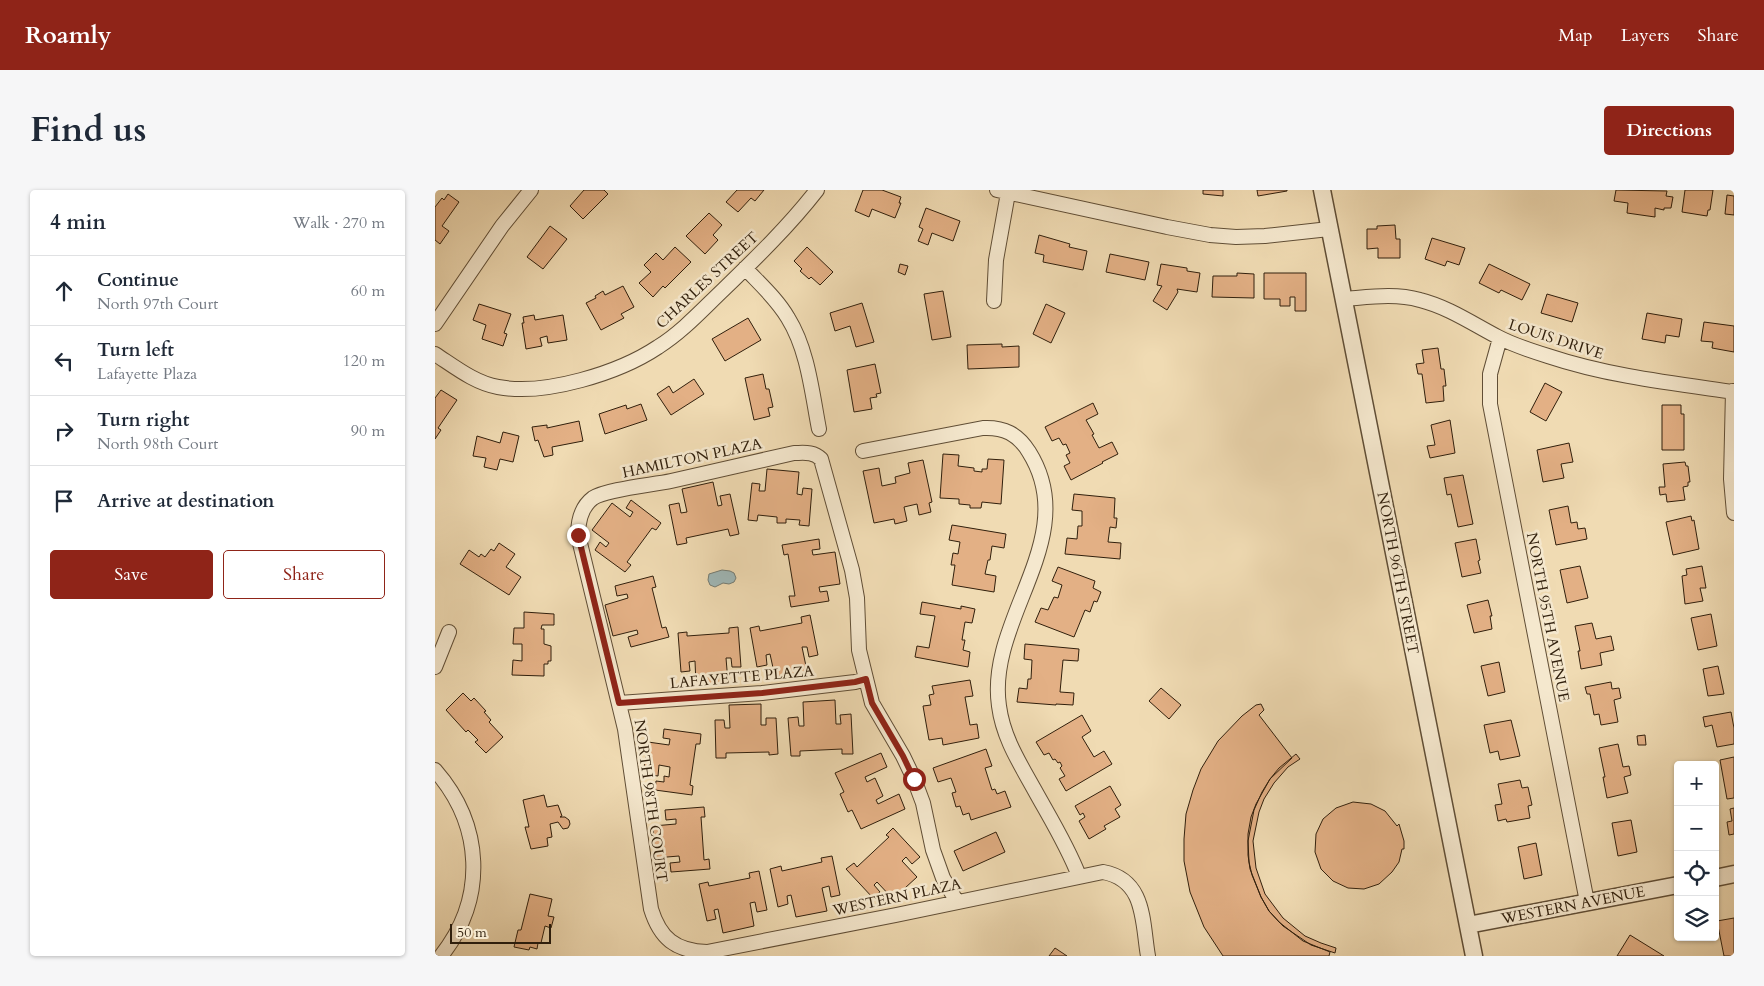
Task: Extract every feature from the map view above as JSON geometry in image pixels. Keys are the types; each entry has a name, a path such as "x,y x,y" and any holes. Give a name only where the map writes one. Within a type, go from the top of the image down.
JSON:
{"street":[{"path":"435,324 502,226 531,190"},
{"name":"CHARLES STREET","path":"435,354 473,378 497,387 529,389 548,387 579,380 622,366 659,347 684,328 783,230 817,190"},
{"name":"NORTH 96TH STREET","path":"1322,190 1474,956"},
{"path":"995,301 996,260 1002,191 1210,235 1236,237 1265,236 1329,229"},
{"path":"745,268 781,306 795,330 804,358 819,429"},
{"name":"LOUIS DRIVE","path":"1344,299 1391,296 1421,300 1446,309 1500,338 1546,356 1585,368 1647,380 1734,391"},
{"name":"NORTH 95TH AVENUE","path":"1500,338 1490,374 1490,404 1587,902"},
{"path":"1734,391 1731,479 1734,513"},
{"path":"863,451 995,427 1015,435 1032,456 1044,490 1047,518 1043,539 1003,650 999,678 999,705 1003,726 1011,750 1069,850 1079,876"},
{"name":"HAMILTON PLAZA","path":"581,514 585,506 593,498 604,493 670,481 794,453 809,453 821,458 852,570 857,598 859,650 866,679"},
{"name":"NORTH 98TH COURT","path":"581,514 578,535 619,703 631,764 651,908 655,922 671,942"},
{"path":"435,667 449,632"},
{"path":"866,679 872,703 914,779 923,803 933,850 943,878 957,902"},
{"name":"LAFAYETTE PLAZA","path":"619,703 762,693 855,682 866,679"},
{"path":"435,770 456,799 467,824 472,846 474,873 465,917 441,956"},
{"name":"WESTERN PLAZA","path":"671,942 685,950 707,952 1103,872 1120,878 1128,884 1138,900 1142,911 1148,956"},
{"path":"1719,877 1734,874"},
{"name":"WESTERN AVENUE","path":"1468,925 1674,886"}],"water":[{"path":"722,570 734,573 736,578 734,582 729,584 723,583 715,587 710,585 708,580 709,574"}],"building":[{"path":"584,190 604,190 608,194 583,219 570,206"},
{"path":"737,190 764,190 755,201 751,198 738,212 726,202"},
{"path":"863,190 882,190 901,197 899,203 901,203 895,218 872,209 869,217 855,211"},
{"path":"1203,190 1223,190 1223,196 1203,194"},
{"path":"1257,190 1287,190 1287,191 1258,196"},
{"path":"1616,190 1667,191 1666,196 1673,197 1671,208 1664,208 1664,210 1655,208 1655,217 1627,213 1628,203 1614,201"},
{"path":"1685,190 1713,190 1710,210 1708,210 1707,216 1682,212"},
{"path":"448,194 459,202 442,226 449,231 440,244 435,240 435,207"},
{"path":"1727,195 1734,196 1734,215 1725,214"},
{"path":"926,208 960,221 953,241 932,233 928,245 918,241 923,229 919,227"},
{"path":"709,213 722,225 713,235 718,240 705,254 686,236"},
{"path":"1395,225 1396,239 1400,239 1400,258 1378,258 1378,248 1367,249 1367,229 1377,229 1377,226"},
{"path":"550,226 567,239 543,269 527,257"},
{"path":"1039,235 1070,244 1069,247 1087,251 1083,270 1043,262 1044,255 1035,253"},
{"path":"1432,238 1465,248 1459,265 1447,261 1445,266 1425,259"},
{"path":"675,247 691,262 665,288 663,286 653,297 639,283 651,272 644,265 656,253 663,260"},
{"path":"807,247 833,272 820,285 800,271 802,269 794,261"},
{"path":"1110,254 1149,262 1145,280 1106,272"},
{"path":"900,264 908,266 905,275 898,272"},
{"path":"1161,264 1187,268 1187,271 1200,273 1197,292 1177,289 1178,292 1167,310 1153,301 1162,286 1157,285"},
{"path":"1489,264 1530,284 1522,300 1501,290 1499,293 1479,283"},
{"path":"1237,273 1254,274 1254,298 1212,297 1213,276 1237,276"},
{"path":"1264,273 1306,273 1306,311 1295,311 1295,297 1290,297 1290,306 1280,306 1280,299 1264,299"},
{"path":"623,286 634,307 621,314 624,318 601,330 586,303 596,298 595,296 603,291 605,295"},
{"path":"943,291 951,337 932,340 924,294"},
{"path":"1547,294 1578,303 1572,322 1541,313"},
{"path":"862,303 874,342 856,347 850,326 835,331 830,313"},
{"path":"479,304 511,314 504,333 507,334 503,346 482,339 486,325 473,320"},
{"path":"1046,304 1065,313 1051,343 1033,334"},
{"path":"1647,313 1682,319 1679,337 1666,335 1665,343 1642,339"},
{"path":"534,315 535,320 563,315 567,340 548,343 547,336 540,338 542,346 526,349 522,323 524,323 523,317"},
{"path":"748,318 761,340 725,361 712,339"},
{"path":"1704,322 1734,326 1734,352 1712,348 1713,342 1701,341"},
{"path":"1002,344 1002,347 1019,346 1019,367 968,369 967,345"},
{"path":"1438,348 1441,369 1444,369 1446,386 1443,386 1444,401 1426,403 1422,374 1418,374 1416,364 1424,363 1422,350"},
{"path":"875,364 881,393 876,394 877,397 870,398 872,409 854,412 847,370"},
{"path":"763,374 773,407 768,408 770,416 754,420 745,378"},
{"path":"694,379 704,394 671,415 657,394 669,386 673,393"},
{"path":"1545,383 1562,392 1546,421 1530,412"},
{"path":"441,390 457,400 438,428 441,430 435,439 435,398"},
{"path":"1093,403 1098,414 1086,420 1094,434 1092,435 1099,448 1112,442 1118,454 1071,480 1064,466 1070,463 1066,455 1070,453 1066,444 1063,445 1059,438 1052,441 1045,427"},
{"path":"641,404 647,420 605,434 599,414 626,405 627,409"},
{"path":"1662,405 1681,405 1681,414 1684,414 1684,450 1662,450"},
{"path":"1450,420 1455,453 1430,458 1427,446 1435,445 1431,425"},
{"path":"579,421 583,441 552,447 553,455 544,457 538,440 535,441 532,427 547,425 547,428"},
{"path":"503,432 519,436 513,462 500,459 497,470 484,467 486,458 473,456 477,436 500,443"},
{"path":"1569,443 1573,462 1561,464 1564,478 1543,482 1537,450"},
{"path":"943,454 959,455 958,466 974,468 974,471 982,472 982,469 987,469 988,459 1004,460 1001,504 982,502 981,508 970,508 970,505 959,504 959,499 940,498"},
{"path":"923,460 932,502 929,503 931,512 919,515 917,504 904,507 907,521 895,524 894,519 874,523 863,471 879,468 882,486 896,483 895,477 910,473 908,463"},
{"path":"1685,462 1686,466 1688,466 1690,482 1688,482 1688,486 1683,487 1685,500 1667,502 1666,494 1660,495 1659,487 1665,487 1663,464"},
{"path":"767,469 799,472 797,494 802,495 803,488 812,489 809,526 799,525 800,520 786,519 786,523 777,523 777,517 758,515 757,521 748,520 752,483 760,484 759,491 765,491"},
{"path":"1463,475 1473,524 1458,527 1451,494 1447,495 1444,478"},
{"path":"713,482 718,506 722,505 720,496 730,494 739,534 730,536 728,529 686,538 687,543 677,545 669,505 679,503 681,513 687,512 682,489"},
{"path":"1074,494 1115,498 1114,518 1117,518 1116,528 1110,527 1108,542 1121,543 1120,559 1065,554 1067,538 1077,539 1078,526 1082,526 1082,511 1072,510"},
{"path":"631,500 661,523 656,530 652,528 627,562 631,565 625,572 595,550 600,542 606,547 609,543 592,530 612,503 630,517 633,512 626,508"},
{"path":"1568,506 1571,523 1577,522 1578,529 1585,528 1587,539 1556,545 1549,510"},
{"path":"1691,516 1692,521 1694,520 1699,549 1673,555 1666,522"},
{"path":"952,525 1006,534 1004,548 992,546 985,574 996,576 994,592 952,585 955,565 951,565 953,553 958,554 960,542 949,540"},
{"path":"819,539 820,549 812,550 813,555 835,552 840,584 819,587 820,592 827,591 829,601 791,607 789,596 795,596 788,554 784,555 782,545"},
{"path":"1476,539 1481,573 1462,577 1455,543"},
{"path":"499,543 515,554 506,567 521,577 509,595 460,564 469,550 479,557 481,554 485,557 491,549 494,551"},
{"path":"1580,566 1588,598 1567,603 1560,570"},
{"path":"1702,566 1706,588 1700,588 1703,601 1685,604 1682,576 1687,575 1686,569"},
{"path":"1058,567 1095,581 1093,588 1101,592 1097,602 1094,601 1090,612 1085,610 1074,637 1035,622 1041,608 1048,610 1054,597 1058,598 1062,585 1052,581"},
{"path":"653,576 656,587 652,588 662,628 666,627 669,637 631,647 628,637 638,634 637,630 613,636 605,605 628,598 627,594 617,596 615,586"},
{"path":"1488,600 1492,616 1490,616 1492,629 1474,633 1467,605"},
{"path":"922,602 961,609 961,606 975,609 972,623 965,622 962,640 965,640 963,650 970,652 968,667 915,657 917,646 929,648 935,616 920,614"},
{"path":"524,612 554,614 554,625 542,625 541,629 544,629 544,644 551,646 551,661 548,661 548,664 544,664 544,676 512,675 513,660 522,661 522,644 513,644 514,628 524,628"},
{"path":"1711,614 1717,646 1698,650 1691,618"},
{"path":"810,615 818,655 809,657 807,647 802,647 807,671 775,677 770,654 766,655 767,665 757,667 750,628 759,626 760,631 802,623 801,617"},
{"path":"1592,623 1596,639 1611,636 1614,650 1600,653 1602,665 1581,669 1575,626"},
{"path":"738,627 741,667 732,667 731,658 726,658 728,682 696,685 695,661 689,662 690,671 681,672 678,633 687,632 687,636 729,633 729,628"},
{"path":"1025,644 1079,649 1078,661 1063,660 1060,692 1074,693 1073,705 1017,702 1019,688 1027,689 1028,679 1031,679 1032,660 1024,659"},
{"path":"1499,662 1505,692 1488,696 1481,666"},
{"path":"1718,666 1724,694 1708,696 1703,669"},
{"path":"970,680 973,696 965,697 970,725 977,724 979,738 943,745 942,738 929,740 923,706 931,705 929,695 934,694 932,686"},
{"path":"1611,682 1612,689 1619,688 1621,698 1614,700 1618,722 1601,725 1599,714 1594,715 1590,694 1587,694 1585,687"},
{"path":"1161,688 1181,705 1169,719 1149,701"},
{"path":"463,693 471,701 474,698 486,711 484,712 491,720 489,722 503,737 486,753 475,742 478,740 468,730 466,732 446,710"},
{"path":"835,700 836,724 841,724 840,715 851,714 853,754 842,754 842,749 800,751 800,756 791,756 788,718 798,717 799,726 804,726 803,702"},
{"path":"761,704 761,725 766,725 766,718 776,718 778,754 769,755 769,752 726,753 726,758 716,758 715,720 724,720 725,728 730,728 729,705"},
{"path":"1261,704 1264,710 1259,715 1292,758 1270,779 1254,810 1248,841 1252,875 1269,911 1279,922 1303,941 1330,952 1329,956 1223,956 1204,927 1190,892 1184,861 1184,839 1186,814 1193,790 1201,769 1218,741 1242,716 1256,705"},
{"path":"1731,712 1734,744 1717,747 1712,725 1705,727 1703,717"},
{"path":"1082,715 1091,731 1082,737 1094,757 1104,751 1112,764 1066,791 1059,779 1065,776 1060,768 1062,766 1060,762 1058,763 1055,759 1053,760 1049,753 1044,755 1036,742"},
{"path":"1511,720 1520,756 1500,760 1498,751 1490,753 1484,725"},
{"path":"664,729 701,734 700,744 696,744 690,785 693,786 692,795 655,790 656,781 664,782 664,776 669,777 670,767 659,765 658,776 643,774 648,742 669,745 670,739 663,738"},
{"path":"1645,735 1646,745 1638,745 1637,736"},
{"path":"1618,744 1623,767 1629,766 1631,775 1624,777 1628,793 1607,798 1599,748"},
{"path":"986,749 992,766 985,768 992,790 995,789 997,794 1005,791 1011,807 971,820 969,813 963,815 960,806 956,807 952,793 956,792 951,778 938,782 933,768"},
{"path":"881,753 887,767 865,777 867,782 875,778 883,796 876,800 878,804 899,794 905,809 861,829 852,810 848,812 840,794 844,792 835,773"},
{"path":"1296,754 1300,759 1288,767 1274,783 1264,799 1259,812 1253,841 1256,868 1265,894 1283,918 1305,936 1336,948 1335,953 1311,945 1283,926 1269,911 1261,897 1250,869 1248,834 1256,804 1270,779 1279,768"},
{"path":"1734,757 1734,798 1727,799 1720,760"},
{"path":"1520,780 1522,788 1528,787 1532,805 1528,806 1530,818 1507,822 1506,819 1498,821 1495,805 1502,804 1498,784"},
{"path":"1110,786 1121,805 1115,809 1120,817 1104,826 1106,829 1089,839 1079,821 1085,817 1083,813 1080,815 1075,806"},
{"path":"544,795 547,807 558,805 562,816 560,817 565,817 569,820 570,824 568,828 563,829 558,822 550,824 552,837 547,838 548,846 531,849 525,827 529,827 523,800"},
{"path":"1353,802 1371,804 1385,811 1397,826 1399,824 1404,841 1404,849 1402,849 1399,862 1392,872 1379,884 1364,889 1348,888 1333,881 1321,869 1315,852 1316,834 1323,819 1336,808"},
{"path":"704,807 705,817 701,817 704,860 709,859 710,869 671,872 670,863 680,862 679,856 655,858 653,826 676,824 676,819 666,820 665,810"},
{"path":"1734,808 1734,834 1729,835 1727,822 1732,821 1730,809"},
{"path":"1631,820 1637,852 1618,856 1612,823"},
{"path":"893,828 920,857 912,864 906,857 902,861 917,877 893,899 877,882 874,885 880,892 873,898 846,869 854,863 857,867 889,837 886,835"},
{"path":"996,832 1005,852 963,871 954,851"},
{"path":"1536,843 1542,875 1524,879 1518,847"},
{"path":"832,856 840,895 831,897 829,886 822,888 827,911 796,917 791,895 787,896 788,904 778,907 770,869 781,866 782,871 822,862 821,858"},
{"path":"759,871 767,910 757,912 755,902 750,903 754,926 723,933 718,909 714,910 716,919 707,921 699,884 708,882 709,886 750,878 749,873"},
{"path":"530,894 552,899 548,916 554,917 551,928 545,926 541,943 538,943 537,949 530,947 529,950 514,947 518,930 521,930"},
{"path":"1734,918 1734,956 1724,956 1719,921"},
{"path":"1630,935 1664,956 1617,956"},
{"path":"1055,948 1067,956 1049,956"}],"route":[{"path":"578,535 619,703 762,693 855,682 866,679 872,703 914,779"}]}
